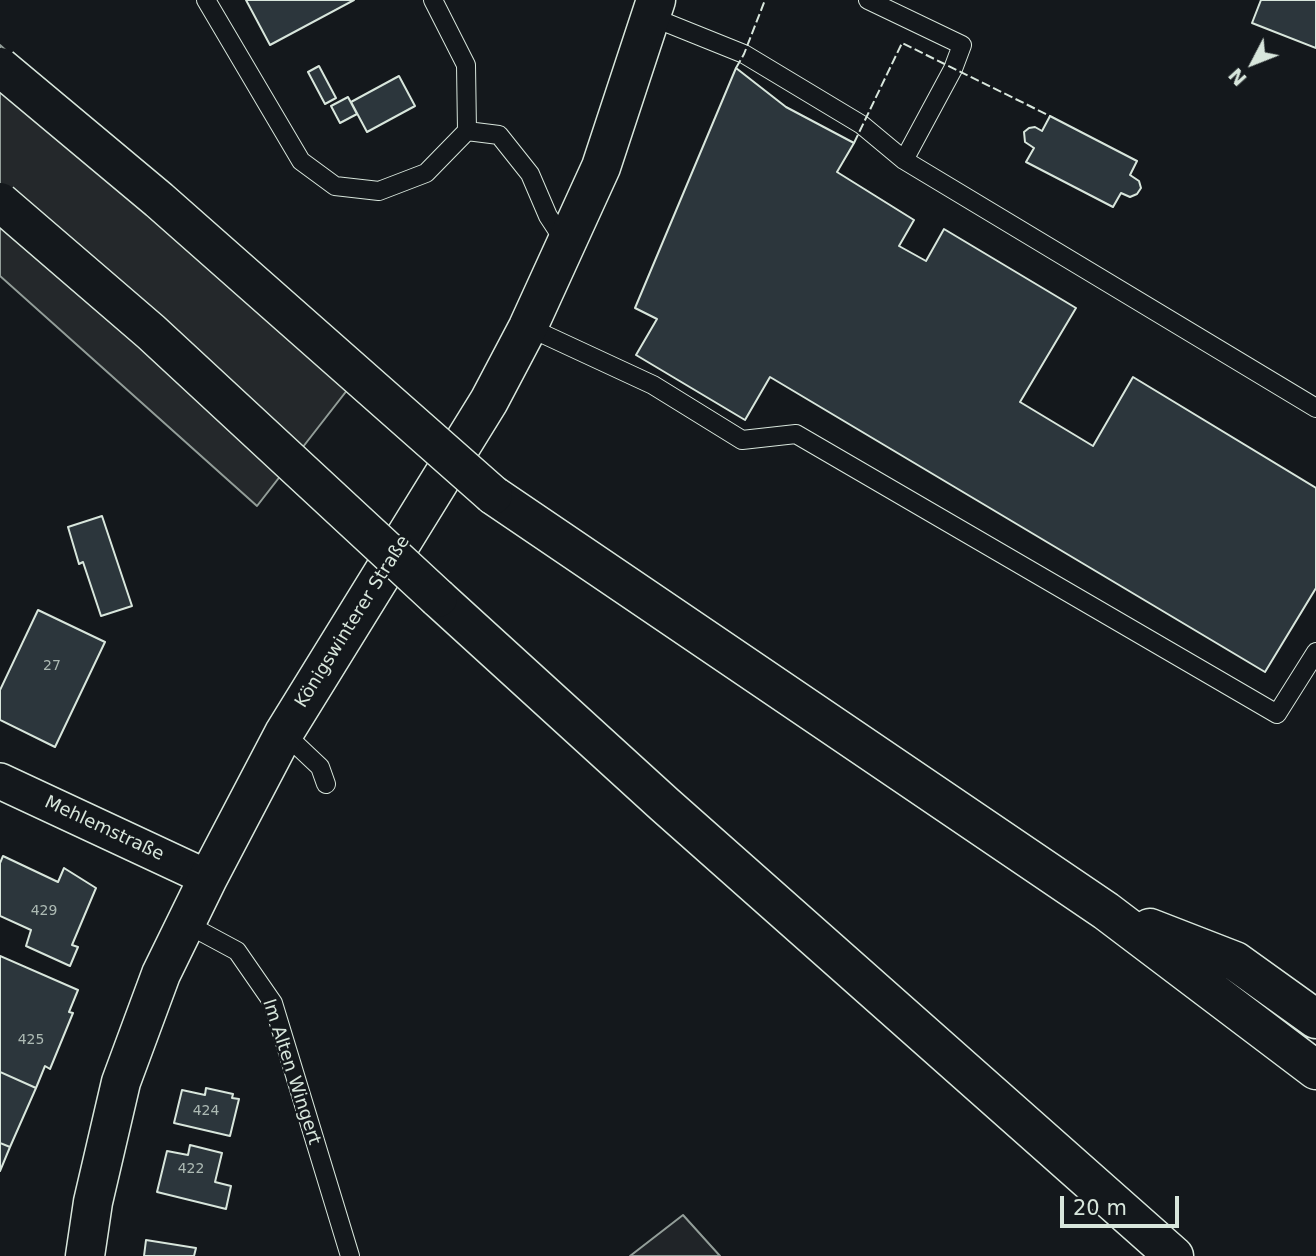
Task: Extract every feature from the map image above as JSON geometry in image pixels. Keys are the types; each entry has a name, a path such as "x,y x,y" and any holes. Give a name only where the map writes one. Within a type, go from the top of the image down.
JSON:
{"main road":[{"name":"Königswinterer Straße","path":"85,1256 93,1202 121,1082 161,974 208,878 285,733 489,401 528,327 601,167 654,9"},
{"path":"0,67 159,200 493,495 1106,911 1316,1070"},
{"path":"0,202 151,332 675,813 1174,1256"},
{"path":"1106,911 1235,961 1316,1019"}],"street":[{"name":"Mehlemstraße","path":"0,781 208,878"}],"lane":[{"path":"206,0 301,161 335,187 379,191 426,173 467,131 467,65 433,0"},
{"path":"868,0 962,45 953,69 904,160"},
{"path":"654,9 744,54 862,125 904,160 1316,408"},
{"path":"467,131 499,135 530,174 548,216 565,242"},
{"path":"528,327 653,385 742,440 796,434 1278,713 1316,652"},
{"path":"285,733 320,767 326,785"},
{"name":"Im Alten Wingert","path":"185,923 237,951 273,1003 350,1256"}],"shaded area":[{"path":"0,45 362,371 257,506 0,276"},
{"path":"683,1215 720,1256 630,1256"}],"building":[{"path":"246,0 354,0 270,45"},
{"path":"1261,0 1316,0 1316,48 1252,23"},
{"path":"319,66 336,98 325,104 308,72"},
{"path":"736,68 786,107 854,143 837,172 914,220 899,246 926,261 944,229 1076,308 1020,402 1093,446 1133,377 1316,488 1316,588 1265,672 770,377 745,420 636,355 657,319 635,308"},
{"path":"399,76 415,106 367,132 351,102"},
{"path":"348,97 357,114 340,123 331,106"},
{"path":"1050,116 1137,161 1130,175 1139,181 1141,188 1137,194 1130,197 1121,193 1113,207 1026,162 1034,148 1025,142 1024,132 1035,127 1042,131"},
{"path":"102,516 132,606 101,616 83,562 79,564 68,527"},
{"path":"38,610 105,642 55,747 0,720 0,690"},
{"path":"3,856 58,882 64,868 96,888 72,945 78,947 70,966 26,946 31,930 0,916 0,863"},
{"path":"0,956 78,990 69,1012 73,1013 50,1069 45,1066 36,1088 0,1072"},
{"path":"0,1072 36,1088 10,1147 0,1143"},
{"path":"206,1088 233,1094 232,1098 239,1099 230,1136 174,1123 182,1090 205,1095"},
{"path":"0,1143 10,1147 0,1171"},
{"path":"190,1145 222,1153 215,1182 231,1186 226,1209 157,1192 167,1151 188,1155"},
{"path":"146,1240 196,1248 194,1256 144,1256"}],"fence":[{"path":"736,68 765,0"},
{"path":"854,143 902,43 1050,116"}]}
